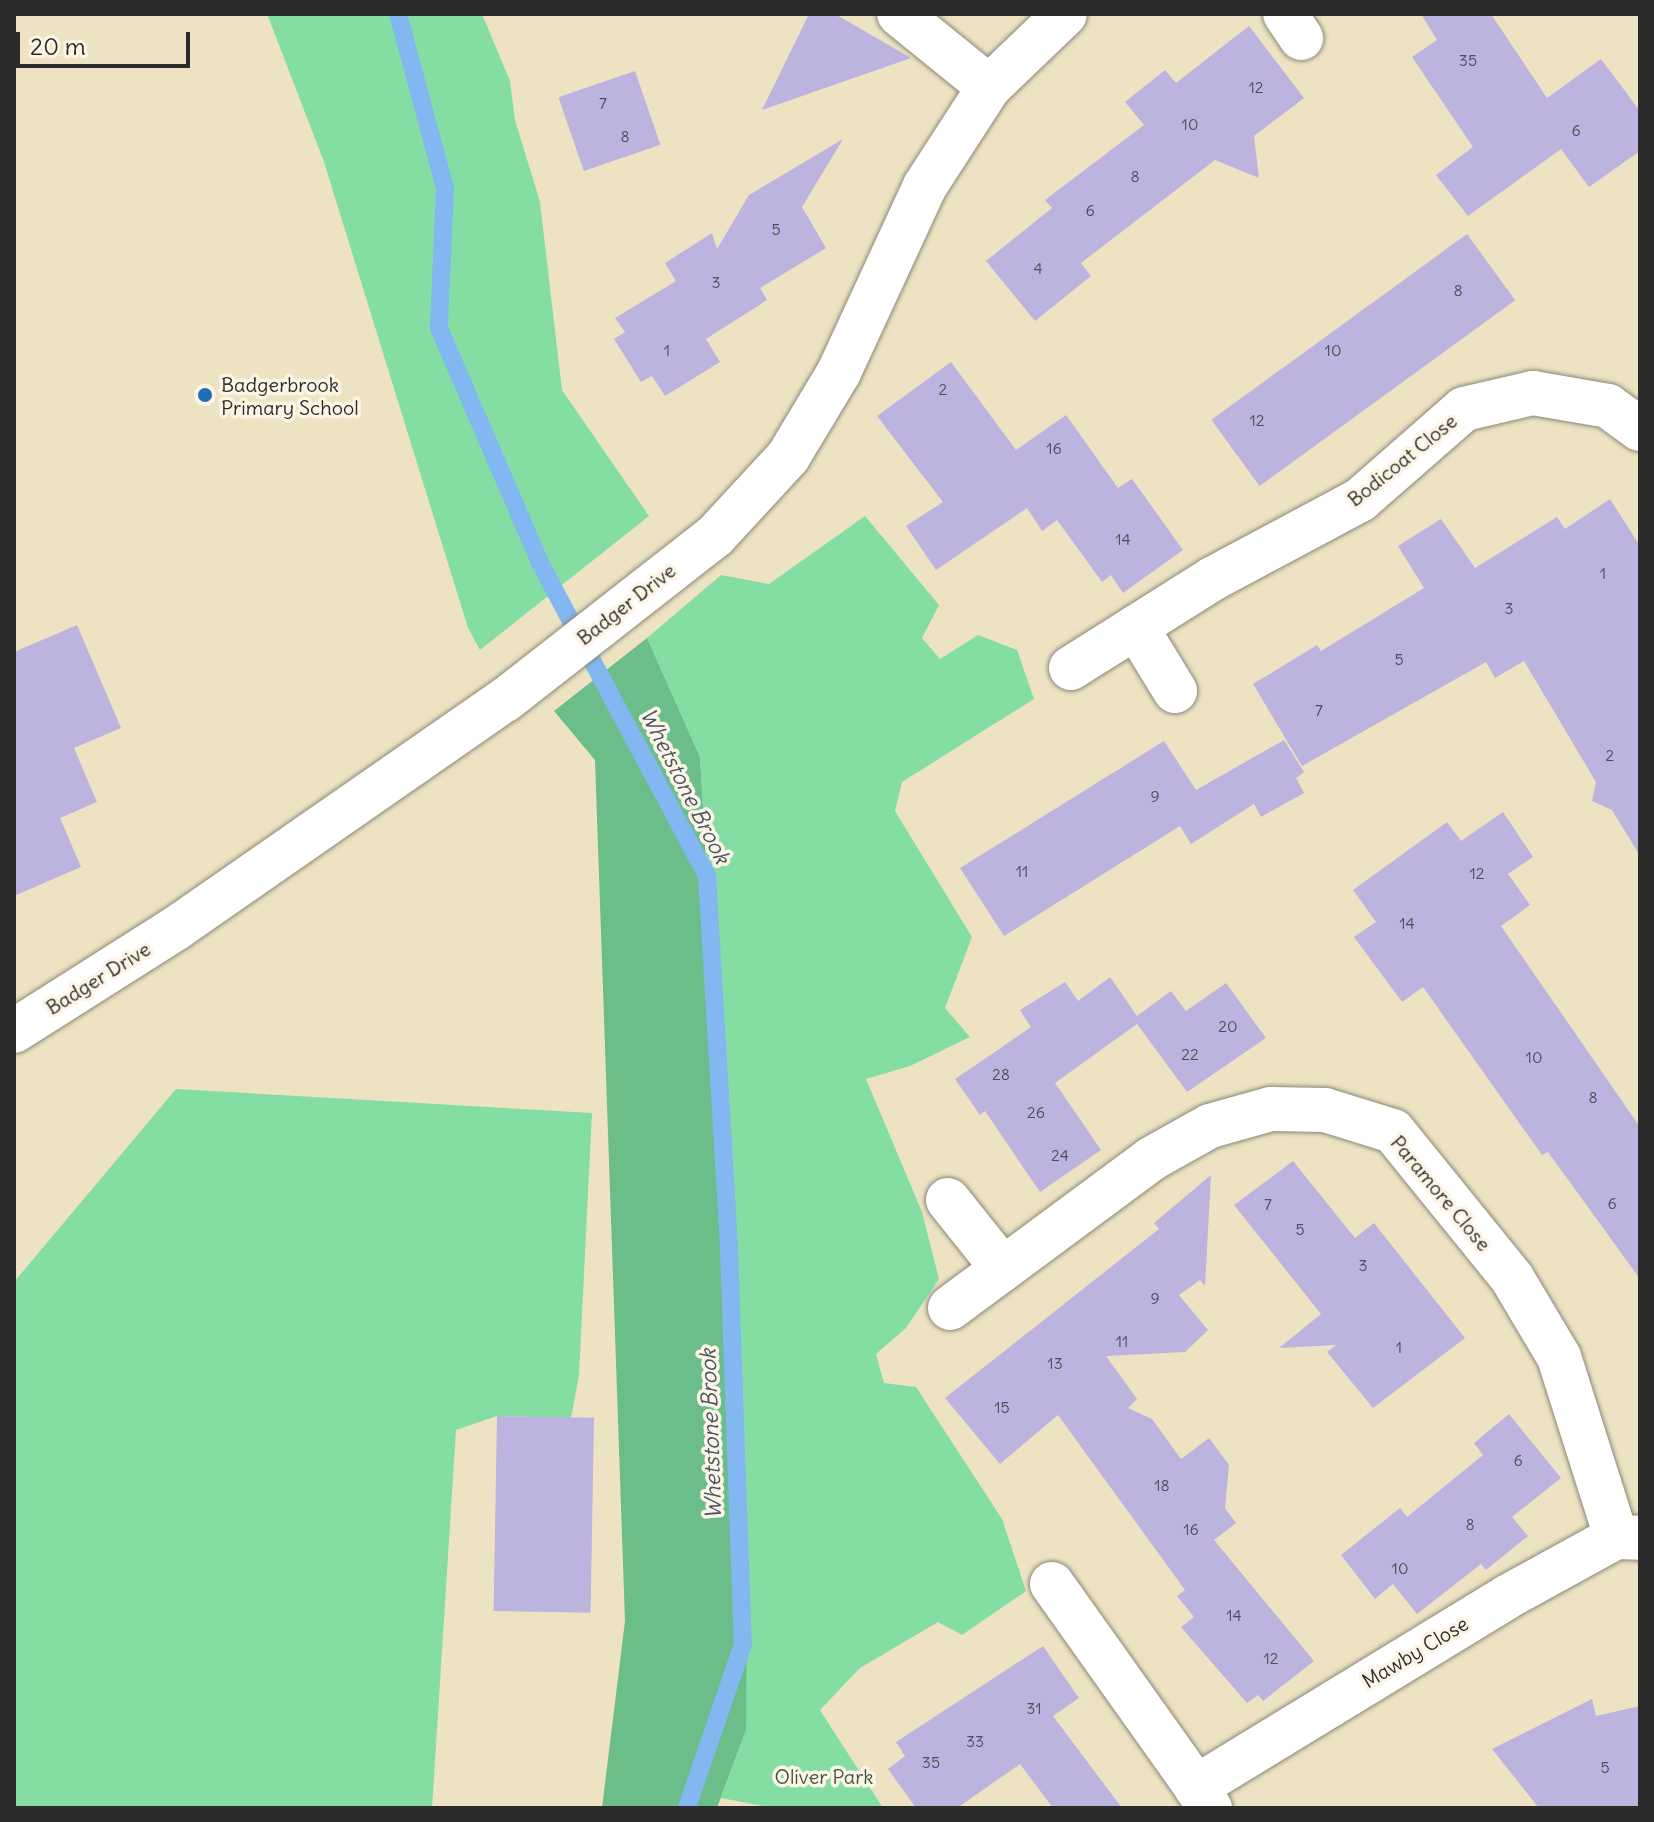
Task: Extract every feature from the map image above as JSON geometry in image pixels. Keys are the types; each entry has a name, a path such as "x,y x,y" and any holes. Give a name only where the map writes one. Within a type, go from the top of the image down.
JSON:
{"street":[{"path":"899,14 989,87"},
{"name":"Badger Drive","path":"14,1031 175,929 550,664 715,536 788,457 839,372 925,186 989,87 1065,14"},
{"name":"Bodicoat Close","path":"1071,668 1214,578 1360,500 1464,409 1533,393 1608,406 1640,429"},
{"path":"1136,627 1175,691"},
{"name":"Paramore Close","path":"950,1308 1151,1159 1210,1126 1271,1109 1325,1110 1393,1131 1512,1278 1559,1357 1628,1537"},
{"path":"948,1200 1003,1269"},
{"name":"Mawby Close","path":"1052,1584 1203,1798 1387,1668 1628,1537"}],"green space":[{"path":"267,14 482,14 510,81 515,120 540,202 562,390 649,516 480,650 468,628 324,162"},
{"name":"Oliver Park","path":"865,516 939,605 922,638 940,659 978,635 1017,650 1034,699 902,782 895,811 972,937 945,1008 970,1037 910,1066 866,1079 922,1212 939,1279 906,1328 876,1354 884,1383 916,1387 1002,1519 1026,1591 962,1635 938,1622 860,1668 820,1710 883,1808 773,1808 721,1798 746,1730 729,1250 700,757 647,638 721,575 769,584"},
{"path":"647,638 700,757 747,1605 746,1730 717,1808 602,1808 625,1621 595,760 554,711"},
{"path":"176,1089 592,1113 579,1375 571,1418 497,1416 456,1430 432,1808 14,1808 14,1282"}],"building":[{"path":"809,14 835,14 911,58 762,110"},
{"path":"1421,14 1491,14 1547,98 1601,59 1640,111 1640,151 1589,187 1561,149 1468,216 1436,175 1473,147 1412,57 1437,40"},
{"path":"1249,26 1304,98 1254,136 1259,178 1215,160 1081,263 1091,276 1035,321 986,261 1052,208 1045,200 1144,125 1125,102 1165,70 1176,83"},
{"path":"635,71 660,145 584,171 558,97"},
{"path":"843,139 802,207 826,248 760,288 767,300 706,339 720,362 665,396 652,376 641,382 614,339 625,332 615,318 676,281 665,263 712,233 717,249 749,195"},
{"path":"1467,234 1515,300 1260,486 1211,420"},
{"path":"951,362 1016,450 1066,415 1118,488 1132,479 1183,550 1123,593 1111,575 1102,582 1057,520 1042,531 1027,508 936,570 906,526 943,502 877,416"},
{"path":"1610,499 1640,546 1640,856 1612,810 1592,801 1596,782 1524,661 1495,678 1486,662 1302,766 1253,684 1317,645 1321,651 1424,588 1398,546 1441,519 1475,568 1557,517 1565,529"},
{"path":"77,625 121,728 74,748 97,802 60,818 81,867 14,896 14,652"},
{"path":"1284,740 1304,772 1296,778 1304,793 1261,817 1254,804 1191,844 1180,826 1004,936 960,868 1164,741 1196,790"},
{"path":"1503,812 1533,857 1508,874 1530,905 1501,926 1640,1127 1640,1279 1548,1152 1542,1155 1423,987 1402,1002 1354,937 1376,922 1353,890 1447,822 1461,841"},
{"path":"1110,977 1137,1016 1171,991 1186,1011 1226,983 1266,1038 1187,1092 1137,1024 1055,1083 1101,1150 1040,1192 985,1111 980,1115 955,1079 1031,1027 1020,1010 1065,982 1078,1001"},
{"path":"1293,1161 1355,1238 1374,1223 1465,1338 1373,1408 1327,1352 1336,1345 1279,1348 1321,1314 1234,1205"},
{"path":"1211,1175 1205,1286 1200,1280 1179,1295 1208,1330 1185,1352 1106,1356 1137,1399 1128,1408 1152,1419 1181,1459 1209,1438 1229,1465 1225,1508 1236,1523 1214,1540 1314,1661 1263,1701 1258,1695 1247,1703 1181,1627 1194,1617 1177,1596 1185,1590 1058,1415 1000,1464 945,1398 1159,1229 1154,1223"},
{"path":"1509,1414 1561,1478 1512,1517 1528,1536 1486,1570 1481,1564 1417,1614 1393,1584 1375,1599 1341,1555 1400,1508 1407,1517 1483,1455 1474,1443"},
{"path":"497,1416 594,1418 591,1613 494,1611"},
{"path":"1043,1646 1079,1698 1053,1716 1122,1808 1053,1808 1020,1764 957,1808 916,1808 888,1769 905,1756 896,1742"},
{"path":"1592,1699 1596,1716 1640,1706 1640,1808 1539,1808 1492,1749"}],"waterway":[{"name":"Whetstone Brook","path":"398,14 445,188 439,328 540,563 707,876 729,1250 743,1644 687,1808"}],"place":[{"name":"Badgerbrook Primary School","path":"205,395"}]}
